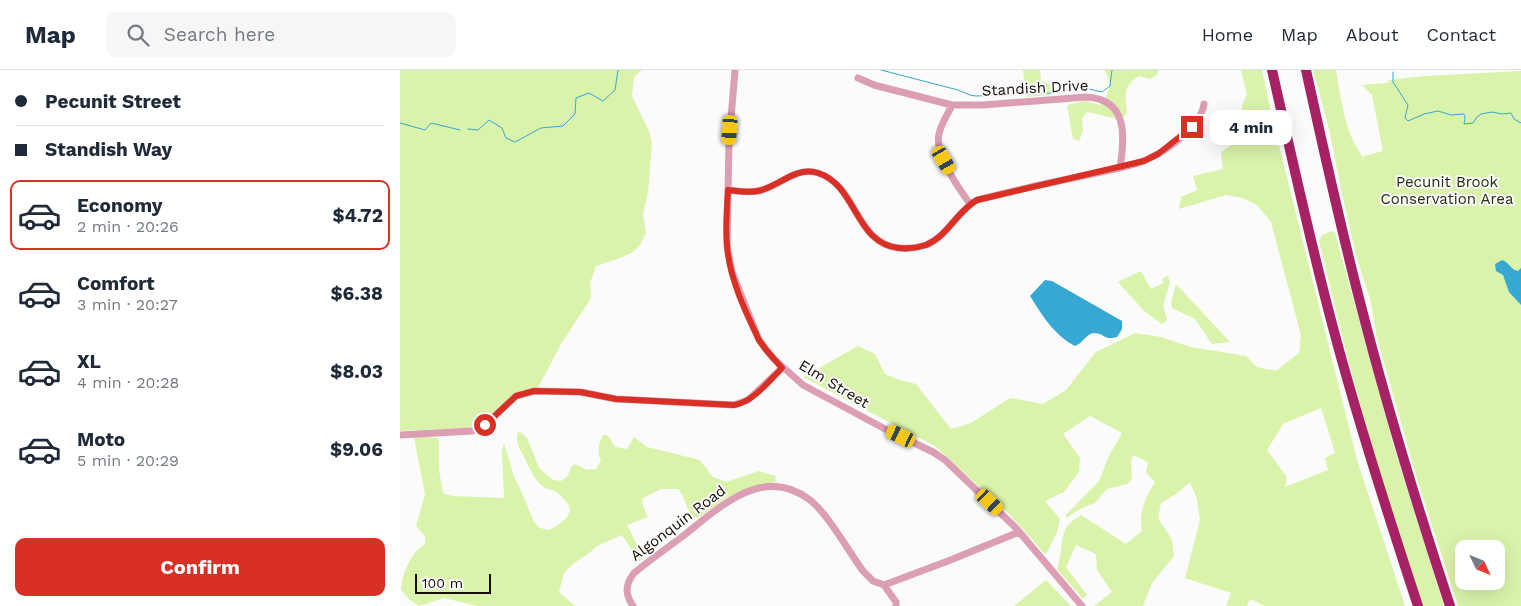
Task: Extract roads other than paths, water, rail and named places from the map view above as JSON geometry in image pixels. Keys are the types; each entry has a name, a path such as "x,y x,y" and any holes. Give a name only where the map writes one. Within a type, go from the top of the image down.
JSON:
{"highway":[{"path":"1272,70 1308,230 1331,321 1362,428 1418,606"},
{"path":"1306,70 1340,222 1370,341 1410,479 1450,606"}],"street":[{"name":"Elm Street","path":"734,70 726,234 732,272 759,340 782,368 803,384 829,400 940,456 998,509 1082,606"},
{"path":"858,78 874,85 952,105 939,134 938,147 970,204"},
{"name":"Standish Drive","path":"952,105 983,105 1086,97 1101,99 1111,106 1123,127 1120,168"},
{"path":"728,190 759,191 798,173 819,173 837,186 844,194 863,225 874,237 887,245 903,248 918,247 932,241 946,230 970,204 983,198 1120,168 1150,158 1169,146 1197,121 1204,104"},
{"path":"400,435 472,431 485,425 516,396 534,391 580,392 616,399 734,405 748,400 782,368"},
{"name":"Algonquin Road","path":"633,606 627,597 626,590 629,579 634,573 736,496 754,489 774,486 795,490 811,501 831,524 863,571 873,581 884,585"},
{"path":"896,606 896,602 884,585 1019,532"}],"water":[{"path":"1502,260 1518,271 1521,268 1521,305 1509,292 1503,275 1496,271 1495,264"},
{"path":"1045,280 1052,281 1122,321 1122,329 1117,337 1109,338 1097,333 1091,333 1075,346 1061,336 1049,324 1030,296"}],"waterway":[{"path":"468,129 478,130 489,120 502,128 506,138 515,142 541,128 563,126 575,114 576,98 589,93 603,101 615,90 618,70"},
{"path":"881,70 976,96 1053,93 1080,87 1102,92 1110,86 1112,70"},
{"path":"1393,72 1393,82 1408,105 1405,118 1408,121 1424,114 1438,111 1451,115 1464,114 1464,124 1473,123 1481,114 1492,112 1511,113 1514,119 1521,123"},
{"path":"400,123 425,130 431,123 460,130"}],"park label":[{"name":"Pecunit Brook Conservation Area","path":"1447,190"}]}
